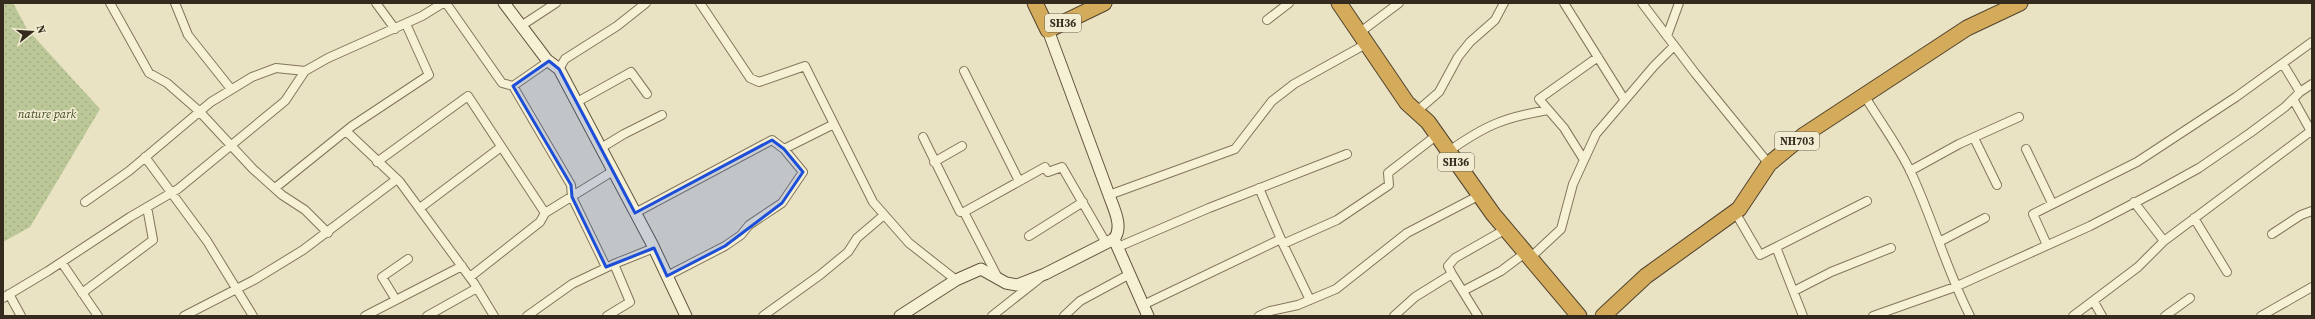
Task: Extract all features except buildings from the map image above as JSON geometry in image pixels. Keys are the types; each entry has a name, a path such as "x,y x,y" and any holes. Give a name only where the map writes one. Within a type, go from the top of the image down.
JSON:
{"highway":[{"name":"SH36","path":"1035,3 1048,30 1104,3"},
{"name":"SH36","path":"1339,3 1407,103 1428,122 1506,230 1579,316"},
{"name":"NH703","path":"1603,316 1646,276 1735,212 1769,164 1804,135 1967,28 2020,3"}],"street":[{"path":"110,3 149,73 167,83 199,111 274,188 305,210 328,233"},
{"path":"175,3 188,34 231,89"},
{"path":"376,3 396,29"},
{"path":"21,316 6,296 62,263 172,192 232,146 285,101 305,71 328,58 396,29 443,3"},
{"path":"446,3 502,83 513,86 571,185 572,195 630,302 607,316"},
{"path":"504,3 549,61 559,68 654,248 686,316"},
{"path":"521,26 556,3"},
{"path":"559,68 565,60 617,26 646,3"},
{"path":"700,3 750,78 759,82 806,66 873,202 909,243 956,280"},
{"path":"1267,20 1289,3"},
{"path":"1109,195 1235,149 1272,101 1294,84 1363,38 1399,3"},
{"path":"1416,112 1439,92 1458,57 1470,42 1496,20 1504,3"},
{"path":"1564,3 1624,100"},
{"path":"1642,3 1674,46 1769,164"},
{"path":"1667,36 1679,3"},
{"path":"274,188 346,131 429,75 406,24"},
{"path":"1048,30 1117,219 1117,235 1113,243"},
{"path":"2047,245 2032,214 2136,162 2207,117 2312,42"},
{"path":"1462,291 1528,256 1561,229 1573,184 1596,134 1624,100 1674,46"},
{"path":"1584,160 1564,128 1539,99 1598,57"},
{"path":"513,86 549,61"},
{"path":"2283,64 2300,92"},
{"path":"85,202 123,176 199,111 231,89 252,77 276,68 305,71"},
{"path":"964,71 1019,181"},
{"path":"576,102 631,72 647,94"},
{"path":"1872,316 1955,287 2047,245 2199,168 2279,111 2300,92 2312,84"},
{"path":"1864,95 1910,171 1939,242 1955,287 1970,316"},
{"path":"377,162 468,96 545,213"},
{"path":"2073,316 2094,302 2138,267 2164,241 2312,132 2293,99"},
{"path":"1448,151 1489,125 1511,117 1548,110"},
{"path":"601,148 624,134 662,116"},
{"path":"1910,171 2019,117"},
{"path":"784,149 834,124"},
{"path":"346,131 397,180 420,208 470,277 494,316"},
{"path":"1143,305 1282,242 1337,220 1389,185 1388,173 1438,135"},
{"path":"923,137 960,212 964,212 997,276"},
{"path":"1974,138 1997,185"},
{"path":"635,213 772,140 784,149 802,172 782,202 749,225 742,235 725,246 667,276"},
{"path":"934,162 962,146"},
{"path":"420,208 501,147"},
{"path":"2026,149 2052,203"},
{"path":"900,316 956,280 981,269 997,276 1006,283 1017,285 1113,243 1347,154"},
{"path":"144,157 172,192 207,241 254,316"},
{"path":"964,212 1046,167 1048,172 1062,167 1084,202 1113,243 1130,274 1148,316"},
{"path":"470,277 540,222 545,213 613,171"},
{"path":"184,316 237,289 303,250 328,233 397,180"},
{"path":"1259,188 1282,242 1310,300"},
{"path":"1259,316 1310,300 1336,289 1407,233 1480,195"},
{"path":"1735,212 1760,255 1867,201"},
{"path":"1029,236 1084,202"},
{"path":"2134,202 2164,241"},
{"path":"82,293 153,240 147,207"},
{"path":"2272,234 2301,215 2312,211"},
{"path":"763,316 820,276 848,252 857,238 884,215"},
{"path":"1939,242 1985,218"},
{"path":"2194,218 2227,272"},
{"path":"1478,316 1448,266 1455,258 1506,230"},
{"path":"1776,247 1803,316"},
{"path":"527,316 572,284 610,265 654,248"},
{"path":"1794,291 1831,272 1891,248"},
{"path":"396,300 382,277 408,259"},
{"path":"62,263 98,316"},
{"path":"370,315 462,266"},
{"path":"992,316 1013,302 1045,274"},
{"path":"1064,316 1080,302 1130,274"},
{"path":"1394,316 1415,297 1452,274"},
{"path":"2261,316 2312,287"},
{"path":"426,316 477,288"},
{"path":"2165,316 2190,298"},
{"path":"2094,302 2102,316"}],"highlighted area":[{"path":"549,61 559,69 635,213 772,140 784,149 803,172 782,203 725,246 667,276 654,248 606,267 572,197 571,185 513,86"}],"green space":[{"name":"nature park","path":"3,3 13,3 27,29 100,109 30,227 3,242"}]}
